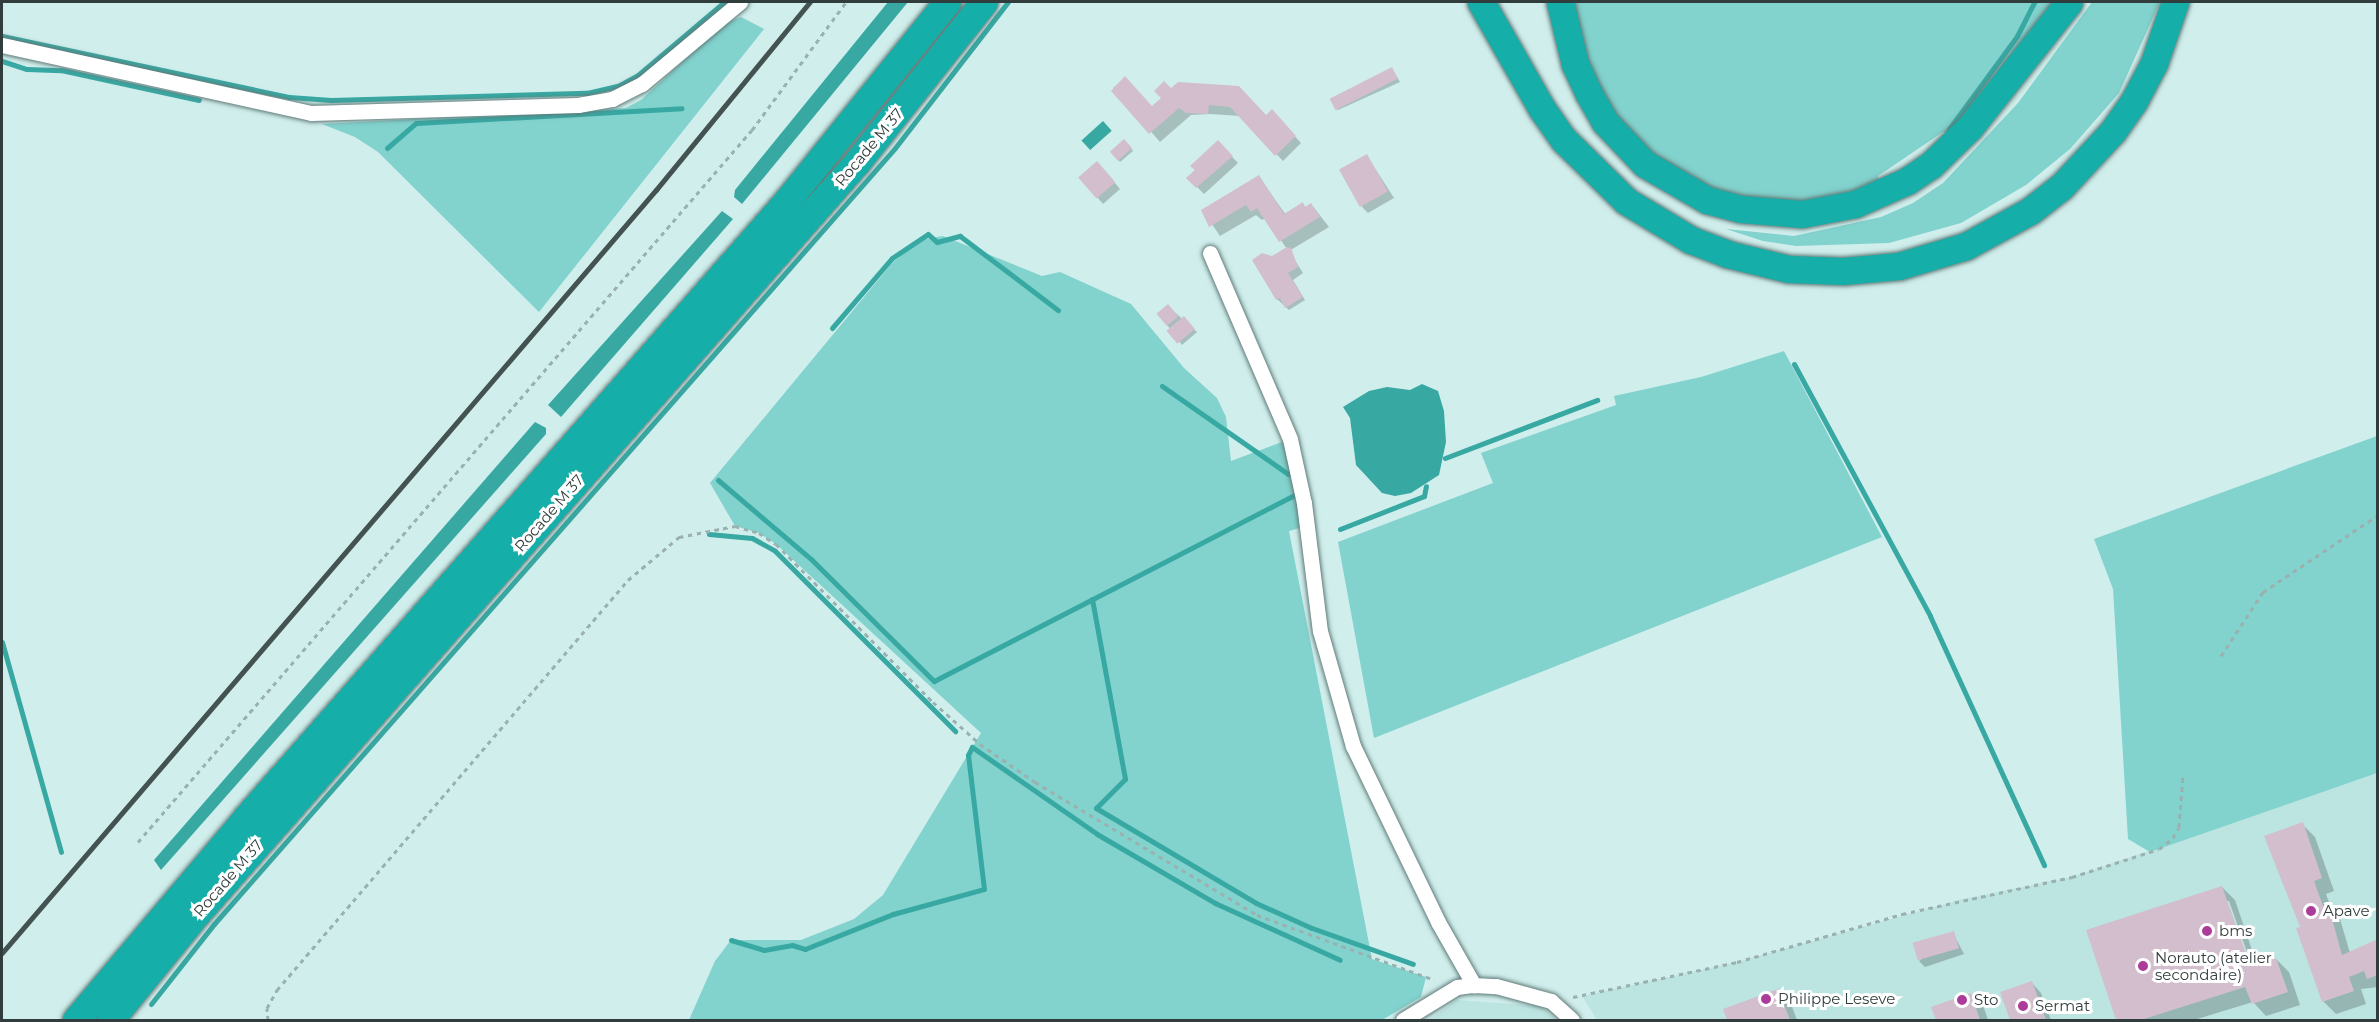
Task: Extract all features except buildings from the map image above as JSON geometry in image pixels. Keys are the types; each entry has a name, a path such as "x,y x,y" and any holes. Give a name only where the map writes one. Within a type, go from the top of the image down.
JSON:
{"highway":[{"name":"Rocade M 37","path":"76,1020 788,201 947,2"},
{"name":"Rocade M 37","path":"110,1020 192,919 844,177 984,2"},
{"path":"1481,2 1542,109 1564,140 1626,201 1682,236 1727,254 1790,268 1834,271 1899,266 1966,246 2030,211 2061,187 2092,156 2134,101 2154,63 2175,2"},
{"path":"1560,2 1575,64 1589,94 1623,144 1645,164 1707,200 1783,214 1855,204 1906,181 1930,165 1970,127 2069,2"}],"street":[{"path":"2,45 311,113 578,105 612,99 642,84 740,2"},
{"path":"1210,253 1290,439 1304,503 1320,631 1353,746 1438,922 1474,985"},
{"path":"1403,1020 1457,987 1474,985 1496,986 1551,1001 1569,1017"}],"path":[{"path":"138,842 752,130 846,2"},
{"path":"2221,656 2263,592 2378,515"},
{"path":"268,1020 267,1008 277,990 628,580 679,537 735,526 759,533 776,544 933,702 980,744 1035,782 1257,915 1457,987"},
{"path":"1551,1001 1737,962 1902,914 2072,877 2159,849 2173,838 2179,827 2184,775"}],"shaded area":[{"path":"888,2 908,2 742,204 734,197 735,190"},
{"path":"1567,2 2060,2 1953,134 1943,132 1878,176 1879,187 1831,202 1740,202 1660,166 1597,96"},
{"path":"2092,2 2160,2 2119,93 2070,149 2026,185 1961,223 1889,243 1796,246 1763,241 1726,229 1794,236 1881,217 1913,203 1943,183 2018,103"},
{"path":"741,17 764,29 539,312 378,152 355,137 322,124 626,108 641,100 723,24"},
{"path":"1103,121 1112,131 1090,150 1081,140"},
{"path":"722,211 733,219 561,417 548,405"},
{"path":"943,236 1042,276 1060,272 1131,304 1184,368 1217,398 1226,417 1231,461 1290,439 1307,526 1289,531 1372,959 1426,977 1421,997 1382,1020 689,1020 715,961 731,940 801,940 854,919 883,895 981,733 776,544 759,533 735,526 710,483 893,262 920,240"},
{"path":"1784,351 1882,537 1374,738 1338,542 1493,483 1481,453 1616,405 1614,396 1701,377"},
{"path":"1422,384 1438,391 1444,411 1446,442 1439,475 1411,493 1395,496 1382,493 1356,465 1350,418 1343,407 1369,391 1387,387 1410,390"},
{"path":"535,422 546,428 546,434 161,870 154,860"},
{"path":"2377,436 2377,773 2150,852 2128,839 2113,589 2094,539"},
{"path":"2377,773 2377,1020 1597,1020 1582,996 1737,962 1963,899 2072,877"},
{"path":"1457,1000 1540,1006 1557,1020 1429,1020"}],"waterway":[{"path":"2,36 289,97 331,100 587,93 618,86 638,75 724,2"},
{"path":"151,1004 214,924 895,148 1008,2"},
{"path":"1949,129 2017,36 2034,2"},
{"path":"2,61 27,69 61,70 199,100"},
{"path":"387,148 416,123 682,108"},
{"path":"832,328 892,258 928,234 937,242 960,236 1058,310"},
{"path":"1794,364 1930,616 2044,865"},
{"path":"1162,386 1288,474"},
{"path":"1445,458 1597,400"},
{"path":"718,480 812,560 934,681 1294,495"},
{"path":"1340,529 1424,496 1426,486"},
{"path":"709,534 752,538 775,551 955,731"},
{"path":"1092,599 1125,779 1096,808 1256,903 1312,928 1413,964"},
{"path":"2,642 61,852"},
{"path":"731,940 764,950 792,945 805,949 893,914 984,889 968,755 972,747 1097,834 1215,903 1340,960"}],"railway":[{"path":"2,953 656,190 810,2"}],"place":[{"name":"Apave","path":"2311,911"},
{"name":"bms","path":"2207,931"},
{"name":"Norauto (atelier secondaire)","path":"2143,966"},
{"name":"Philippe Leseve","path":"1766,999"},
{"name":"Sto","path":"1962,1000"},
{"name":"Sermat","path":"2023,1006"}]}
